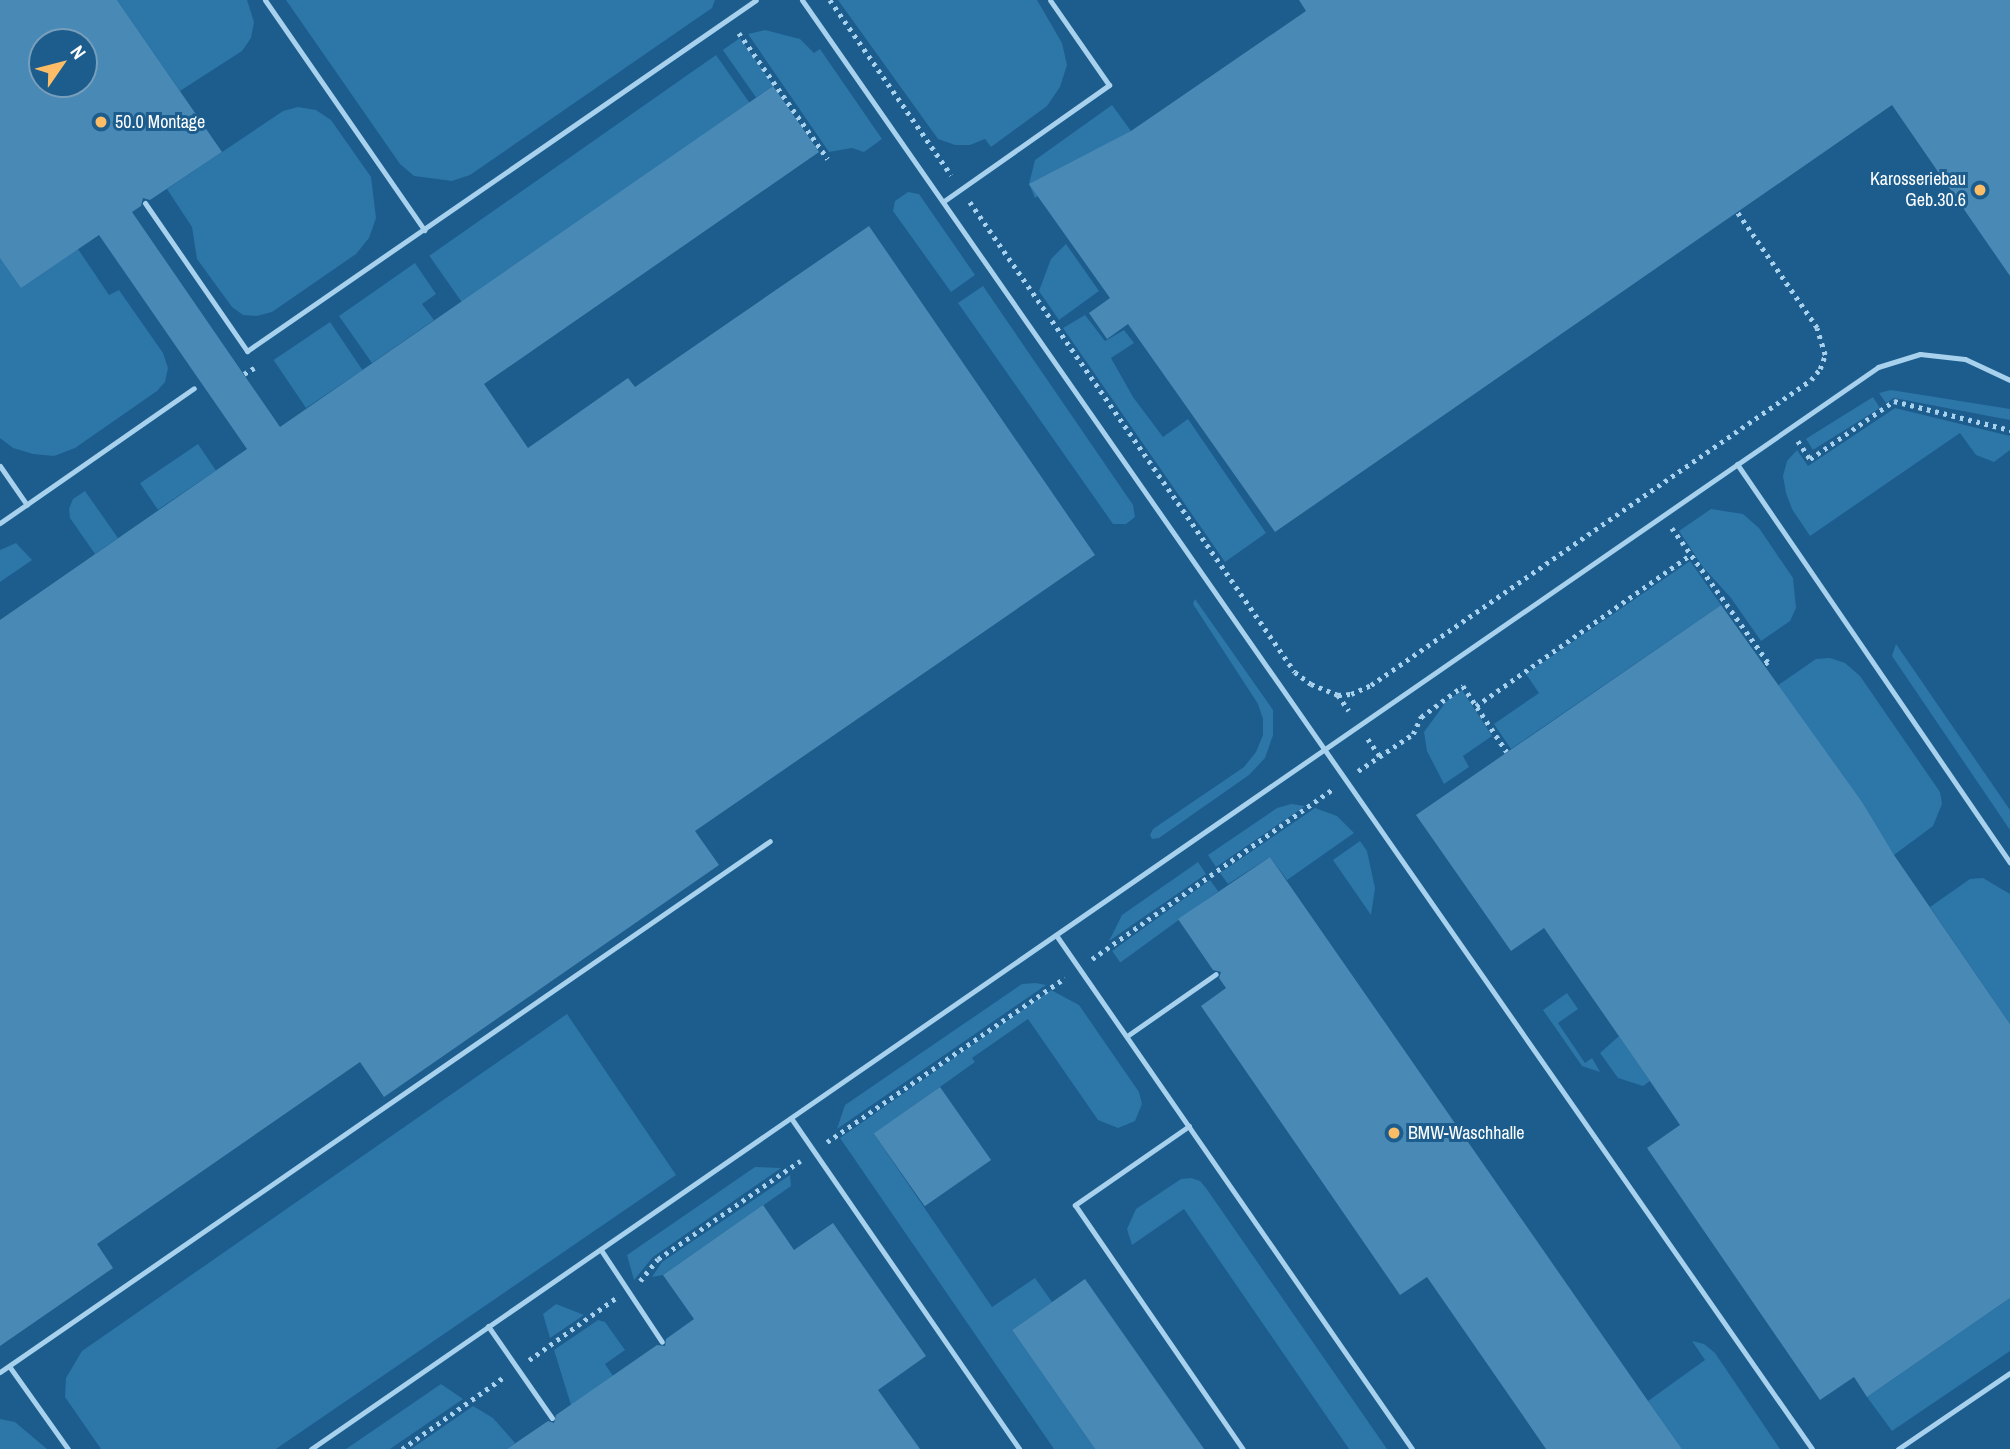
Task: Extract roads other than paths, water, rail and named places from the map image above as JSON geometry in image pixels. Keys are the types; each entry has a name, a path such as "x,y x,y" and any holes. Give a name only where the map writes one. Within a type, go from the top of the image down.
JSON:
{"lane":[{"path":"265,0 424,230"},
{"path":"145,203 247,351 756,0"},
{"path":"802,0 1812,1449"},
{"path":"944,201 1109,85 1050,0"},
{"path":"311,1449 1878,367 1920,354 1965,359 2010,380"},
{"path":"0,523 194,388"},
{"path":"1737,464 2010,862"},
{"path":"0,466 27,505"},
{"path":"0,1372 770,841"},
{"path":"1056,935 1412,1449"},
{"path":"1126,1036 1216,974"},
{"path":"791,1118 1019,1449"},
{"path":"1189,1126 1075,1205 1243,1449"},
{"path":"601,1250 662,1342"},
{"path":"488,1326 552,1418"},
{"path":"9,1366 68,1449"},
{"path":"1898,1449 2010,1373"}],"place":[{"name":"50.0 Montage","path":"101,122"},
{"name":"Karosseriebau Geb.30.6","path":"1980,190"},
{"name":"BMW-Waschhalle","path":"1394,1133"}]}
